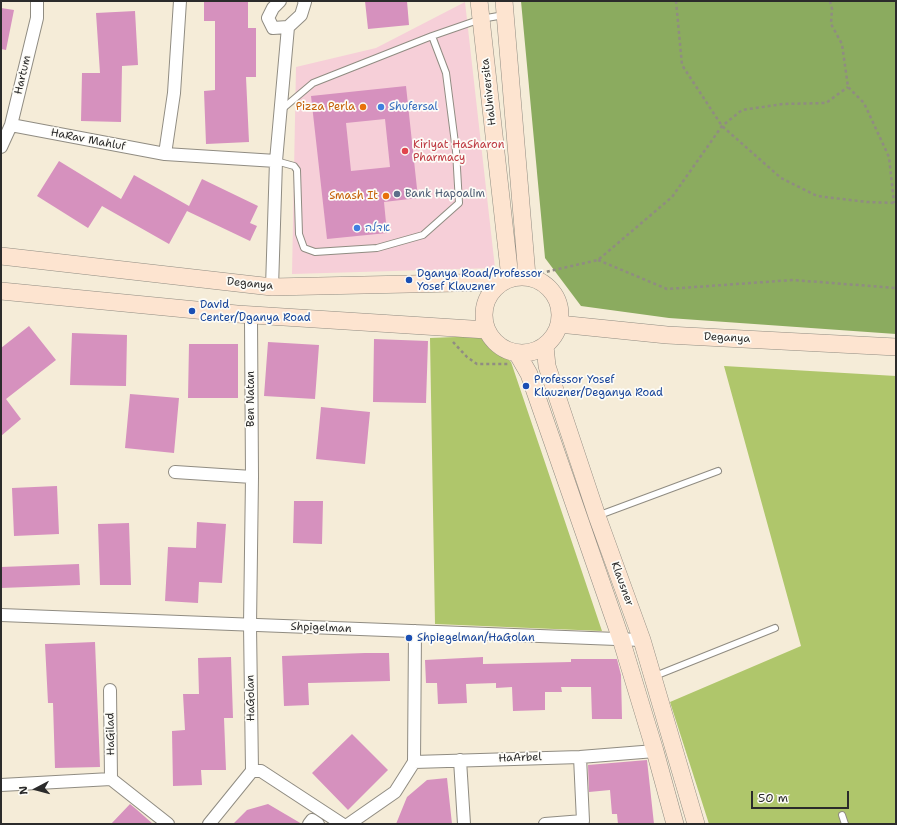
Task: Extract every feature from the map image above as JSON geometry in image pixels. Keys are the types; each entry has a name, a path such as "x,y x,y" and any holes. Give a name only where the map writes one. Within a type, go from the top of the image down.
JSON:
{"street":[{"name":"Hartum","path":"1,147 12,125 37,18 37,1"},
{"path":"165,154 174,93 180,1"},
{"path":"280,1 273,8 268,18 273,28 288,27 301,15 304,1"},
{"name":"HaUniversita","path":"479,1 506,280"},
{"name":"HaUniversita","path":"505,8 527,276"},
{"path":"272,287 279,111 288,27"},
{"name":"HaRav Mahluf","path":"12,125 165,154 276,161"},
{"name":"Deganya","path":"1,256 272,287 506,280"},
{"path":"527,276 538,280 549,287 557,298 560,311 559,324 554,336 545,346 530,352 517,353 505,349 494,341 487,330 484,316 485,303 492,291 506,280 527,276"},
{"path":"1,291 236,314 487,330"},
{"name":"Ben Natan","path":"250,625 252,477 251,320"},
{"name":"Deganya","path":"559,324 667,335 896,347"},
{"name":"Klausner","path":"545,346 547,366 597,516 642,640 696,824"},
{"name":"Klausner","path":"517,353 528,374 621,639 675,824"},
{"path":"176,472 252,477"},
{"name":"Shpigelman","path":"1,615 642,640"},
{"name":"HaGolan","path":"250,625 252,771"},
{"path":"349,824 395,792 414,762 413,670 415,631"},
{"name":"HaGilad","path":"110,690 111,779"},
{"name":"HaArbel","path":"414,762 655,752"},
{"path":"545,824 584,821 580,756"},
{"path":"460,760 464,824"},
{"path":"209,824 252,771 261,771 342,824"},
{"path":"1,785 111,779 168,824"},
{"path":"309,824 312,820 318,824"}],"lane":[{"path":"279,111 313,84 432,36 481,19 505,8"},
{"path":"276,161 294,166 297,170 299,234 304,248 315,252 377,248 423,235 459,203 456,151 446,73 432,36"},
{"path":"597,516 718,471"},
{"path":"653,676 775,628"},
{"path":"842,815 845,824"}],"path":[{"path":"676,1 682,64 722,126 781,178 817,196 867,202 895,203 889,157 864,103 848,87 842,44 832,24 832,9 830,1"},
{"path":"527,276 598,260 672,197 722,126 742,110 782,104 826,103 848,87"},
{"path":"598,260 667,289 793,280 896,288"}],"shaded area":[{"path":"465,2 495,268 292,274 296,67 376,48"}],"green space":[{"path":"521,1 896,1 896,334 669,318 581,306 545,258"},
{"path":"482,336 511,362 602,631 435,624 430,338"},
{"path":"724,366 896,376 896,824 709,824 670,702 801,646"}],"building":[{"path":"204,1 248,1 248,28 256,28 256,77 246,77 249,142 206,144 204,91 215,90 215,21 204,21"},
{"path":"365,1 407,1 409,25 368,29"},
{"path":"1,8 14,10 6,50 1,49"},
{"path":"135,11 138,65 122,66 121,122 81,121 82,73 100,73 96,13"},
{"path":"406,86 418,198 384,202 387,233 327,239 311,96","holes":["385,119 390,167 351,171 346,123"]},
{"path":"59,161 121,199 134,175 189,206 202,179 258,206 250,223 257,226 250,241 187,211 169,244 102,206 88,228 37,196"},
{"path":"29,326 56,360 6,399 21,419 1,436 1,348"},
{"path":"72,333 127,335 126,386 70,385"},
{"path":"374,339 428,341 426,403 373,402"},
{"path":"268,342 319,345 315,399 264,396"},
{"path":"189,344 238,344 238,398 188,398"},
{"path":"130,394 179,398 174,453 125,448"},
{"path":"321,407 370,412 365,464 316,459"},
{"path":"57,486 59,534 14,536 12,488"},
{"path":"294,501 323,501 322,544 293,543"},
{"path":"197,522 226,524 222,583 199,582 198,603 165,601 168,547 196,548"},
{"path":"129,523 131,585 100,585 98,524"},
{"path":"79,564 80,585 1,588 1,567"},
{"path":"95,642 100,767 55,768 53,703 48,703 45,644"},
{"path":"389,653 390,681 308,683 309,705 284,706 282,656"},
{"path":"231,657 233,718 224,718 226,770 201,770 202,785 173,786 172,731 185,730 183,694 199,694 198,658"},
{"path":"483,657 483,664 571,662 571,659 617,659 621,675 622,719 592,719 591,687 561,687 562,692 545,692 545,710 513,711 512,687 496,688 496,683 466,684 467,703 438,704 437,683 426,683 425,660"},
{"path":"352,734 388,770 348,810 312,773"},
{"path":"647,760 654,824 618,824 617,814 612,814 610,790 589,792 588,765"},
{"path":"447,778 452,824 396,824 407,797 427,780"},
{"path":"130,804 136,809 153,824 111,824"},
{"path":"268,804 302,824 233,824 247,810"}],"place":[{"name":"Pizza Perla","path":"363,107"},
{"name":"Shufersal","path":"381,107"},
{"name":"Kiriyat HaSharon Pharmacy","path":"405,151"},
{"name":"Bank Hapoalim","path":"397,194"},
{"name":"Smash It","path":"386,196"},
{"name":"אדלה","path":"357,228"},
{"name":"Dganya Road/Professor Yosef Klauzner","path":"409,280"},
{"name":"David Center/Dganya Road","path":"192,311"},
{"name":"Professor Yosef Klauzner/Deganya Road","path":"526,386"},
{"name":"Shpiegelman/HaGolan","path":"409,638"}]}
